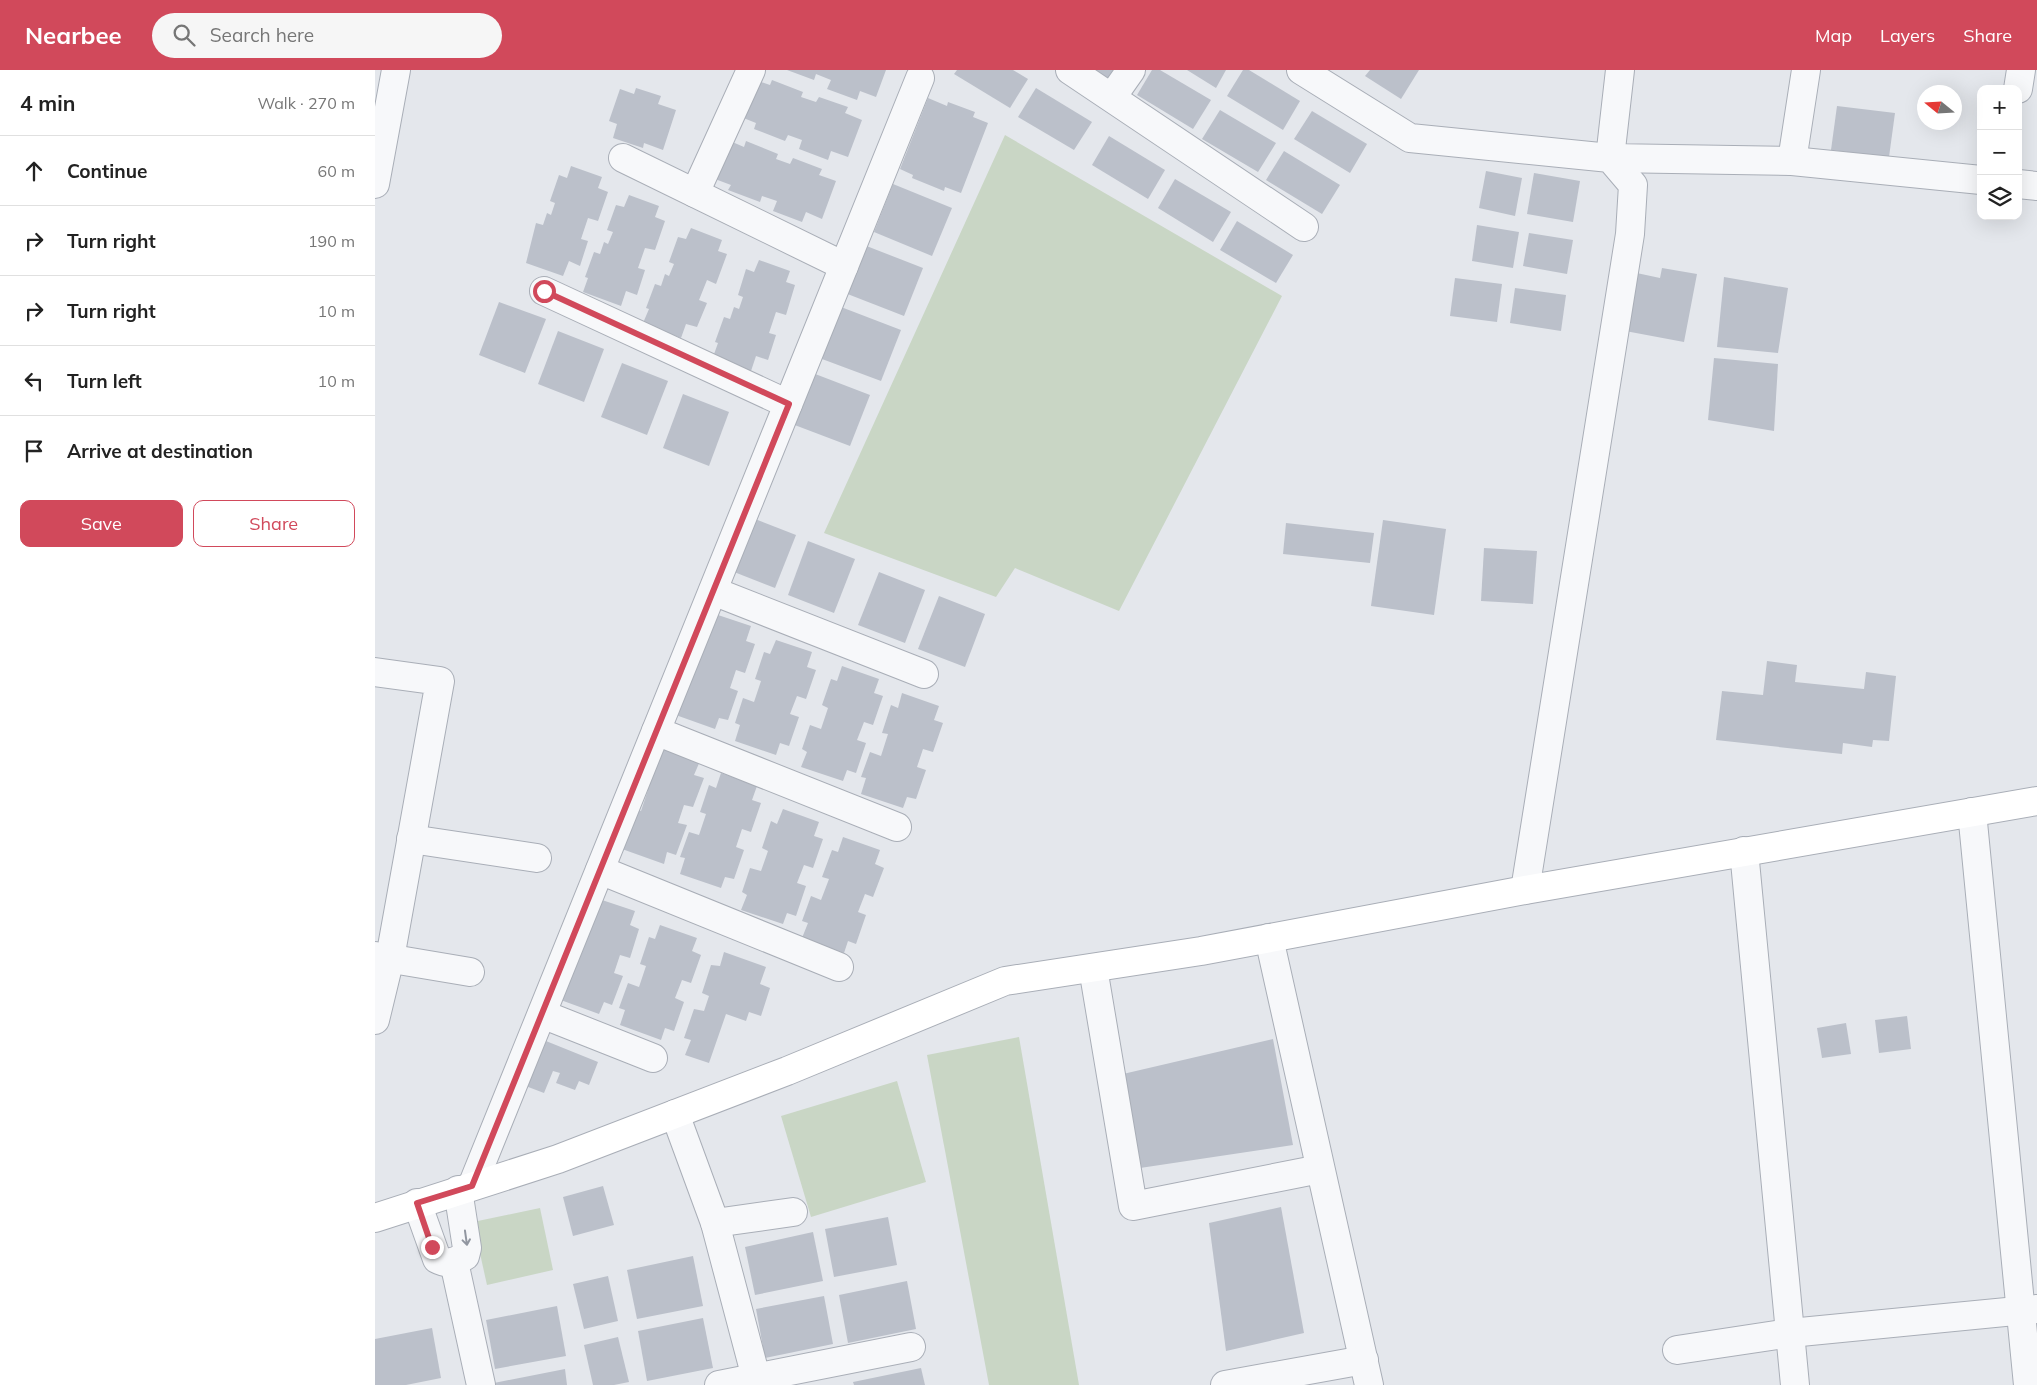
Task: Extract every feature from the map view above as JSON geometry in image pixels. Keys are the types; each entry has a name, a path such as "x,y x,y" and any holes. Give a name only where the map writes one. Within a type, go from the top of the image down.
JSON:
{"street":[{"path":"375,184 396,70"},
{"path":"695,193 751,70"},
{"path":"1070,70 1304,226"},
{"path":"1113,98 1131,70"},
{"path":"1301,70 1410,138 1610,158 1792,161 1977,180"},
{"path":"1525,890 1630,234 1633,185 1610,158 1620,70"},
{"path":"1792,161 1806,70"},
{"path":"2019,85 2021,70"},
{"path":"417,1203 437,1259 444,1263 454,1262 465,1256 467,1248 465,1188 542,1014 920,78"},
{"path":"623,158 844,266"},
{"path":"2022,184 2037,186"},
{"path":"544,291 789,404"},
{"path":"713,591 924,674"},
{"path":"375,672 439,682 411,839 382,957 375,1020"},
{"path":"656,731 897,827"},
{"path":"375,1218 558,1159 1005,982 1269,938 1525,890 2037,801"},
{"path":"1971,812 2029,1310 2028,1385"},
{"path":"411,839 537,858"},
{"path":"1744,851 1795,1385"},
{"path":"600,870 839,967"},
{"path":"1225,1385 1366,1372 1269,938"},
{"path":"382,957 470,972"},
{"path":"1093,968 1133,1206 1320,1169"},
{"path":"542,1014 653,1058"},
{"path":"675,1114 715,1224 757,1381"},
{"path":"715,1224 793,1212"},
{"path":"454,1262 481,1385"},
{"path":"1677,1350 1790,1334 2029,1310"},
{"path":"719,1385 757,1381 911,1347"}],"green space":[{"path":"1005,135 1282,296 1119,611 1015,568 996,597 824,533"},
{"path":"1019,1037 1079,1385 989,1385 927,1055"},
{"path":"897,1081 926,1182 811,1217 781,1116"},
{"path":"540,1208 553,1270 487,1285 473,1222"}],"building":[{"path":"787,70 886,70 876,97 860,91 857,100 827,89 831,80 816,74 814,80"},
{"path":"957,70 1013,70 1028,79 1010,108 954,74"},
{"path":"1095,70 1116,70 1109,80"},
{"path":"1152,70 1160,70 1211,100 1193,129 1137,95"},
{"path":"1187,70 1226,70 1216,88"},
{"path":"1243,70 1249,70 1300,101 1283,130 1227,96"},
{"path":"1370,70 1419,70 1401,99 1365,76"},
{"path":"755,80 770,85 772,80 803,92 801,97 816,102 819,97 848,107 845,113 862,120 848,157 831,151 828,160 799,149 802,140 788,135 785,141 754,129 756,123 741,117"},
{"path":"636,88 661,96 658,104 676,110 663,150 644,143 643,148 613,138 617,124 609,121 620,89 634,94"},
{"path":"1036,88 1092,122 1074,150 1018,117"},
{"path":"928,98 947,106 948,102 975,112 973,117 988,123 961,193 945,187 944,191 912,178 913,175 900,169"},
{"path":"1837,106 1895,113 1889,157 1831,150"},
{"path":"1220,110 1276,143 1258,172 1202,139"},
{"path":"1312,111 1367,144 1350,173 1294,139"},
{"path":"1109,136 1165,170 1148,199 1092,165"},
{"path":"730,141 744,147 746,141 778,154 776,159 790,164 793,158 822,169 819,175 836,181 822,219 806,212 802,222 773,211 777,201 762,196 760,202 728,190 731,185 715,179"},
{"path":"1284,151 1340,185 1322,214 1266,180"},
{"path":"571,166 602,177 598,188 608,192 598,221 588,218 581,239 588,241 580,266 569,261 563,276 526,263 536,223 543,225 547,213 551,215 555,203 550,201 559,175 567,178"},
{"path":"1486,171 1522,178 1515,216 1479,208"},
{"path":"1534,173 1580,181 1573,222 1527,214"},
{"path":"1175,179 1231,212 1213,242 1158,208"},
{"path":"893,184 952,208 932,256 874,232"},
{"path":"629,195 659,206 655,217 665,221 655,250 645,248 638,268 645,270 637,295 626,291 621,306 583,292 588,278 585,277 594,252 600,254 604,242 608,244 613,232 607,230 616,205 624,207"},
{"path":"1237,221 1293,255 1276,283 1220,250"},
{"path":"1477,225 1519,232 1513,268 1472,261"},
{"path":"691,228 722,240 718,251 727,254 716,284 707,280 699,300 707,303 697,327 686,324 681,338 643,323 649,309 646,308 655,284 661,286 665,274 669,276 674,264 669,262 678,237 686,239"},
{"path":"1529,233 1573,240 1567,274 1523,266"},
{"path":"864,245 923,268 904,316 845,293"},
{"path":"759,260 790,271 786,282 795,285 786,315 776,312 769,333 776,335 768,360 756,356 751,371 713,357 718,343 715,342 724,317 730,319 734,307 739,309 743,297 738,295 746,269 754,272"},
{"path":"1662,268 1697,274 1684,342 1620,330 1632,272 1660,278"},
{"path":"1724,277 1788,288 1778,353 1717,347"},
{"path":"1455,278 1502,284 1497,322 1450,316"},
{"path":"1515,288 1566,295 1561,331 1510,323"},
{"path":"499,302 546,319 525,373 479,355"},
{"path":"841,307 901,330 881,381 822,359"},
{"path":"558,331 604,349 584,402 538,384"},
{"path":"1714,358 1778,364 1774,431 1708,420"},
{"path":"622,363 668,381 647,435 601,417"},
{"path":"810,372 870,395 850,446 792,424"},
{"path":"683,394 729,412 709,466 663,448"},
{"path":"750,517 796,535 775,588 729,570"},
{"path":"1383,520 1446,529 1434,615 1371,606"},
{"path":"1286,523 1374,533 1370,563 1283,554"},
{"path":"808,541 855,559 834,613 788,595"},
{"path":"1484,548 1537,551 1533,604 1481,601"},
{"path":"879,572 925,590 905,643 858,625"},
{"path":"939,596 985,614 965,667 918,649"},
{"path":"715,614 751,626 746,641 755,644 745,673 736,670 730,688 738,691 728,720 719,718 715,729 673,714 682,673 693,676"},
{"path":"776,640 812,652 807,667 816,670 806,699 797,696 790,714 799,717 789,746 780,743 776,755 735,741 740,725 735,723 743,698 754,702 761,681 755,679 764,652 770,654"},
{"path":"1767,661 1797,665 1795,682 1864,689 1866,672 1896,676 1889,741 1873,740 1872,747 1843,743 1842,754 1716,740 1722,691 1763,695"},
{"path":"842,666 879,679 874,693 883,696 873,725 864,722 857,740 866,743 856,773 847,770 843,781 801,767 807,752 802,749 810,725 821,729 828,708 822,705 831,679 837,681"},
{"path":"902,693 939,706 934,720 943,723 933,752 923,749 917,767 926,770 916,799 907,797 903,808 861,794 866,778 861,777 870,752 881,756 888,734 882,733 891,705 898,708"},
{"path":"663,749 700,761 694,775 704,778 693,807 684,805 678,823 687,825 676,855 667,852 664,864 622,849 631,807 641,811 648,790 643,788 652,760 658,763"},
{"path":"721,773 757,786 752,800 761,803 751,832 742,829 736,847 744,850 734,879 725,877 721,888 680,874 685,858 680,857 689,832 699,835 706,814 700,812 709,785 716,788"},
{"path":"783,809 819,822 814,836 823,839 813,868 804,865 797,883 806,886 796,916 787,913 783,924 741,910 747,895 742,892 750,868 761,871 768,851 762,848 771,821 777,824"},
{"path":"843,837 880,850 875,864 884,868 873,897 865,894 858,912 866,915 856,944 848,941 844,953 802,938 808,923 802,921 811,896 821,900 829,879 822,877 832,850 838,852"},
{"path":"599,899 635,911 630,925 639,929 630,958 620,955 614,973 623,976 612,1005 604,1002 599,1014 558,999"},
{"path":"660,925 697,938 692,951 701,955 691,983 682,980 675,998 684,1002 674,1031 665,1028 661,1040 620,1025 625,1010 619,1008 628,983 639,987 646,966 640,964 649,937 655,939"},
{"path":"724,952 766,967 760,984 770,988 761,1016 749,1012 746,1021 726,1014 709,1063 685,1055 691,1040 684,1038 694,1009 704,1011 709,996 702,993 711,965 720,966"},
{"path":"1907,1016 1911,1049 1879,1053 1875,1020"},
{"path":"1846,1023 1851,1054 1822,1058 1817,1028"},
{"path":"541,1039 598,1062 589,1085 579,1081 575,1090 556,1083 560,1073 553,1071 544,1093 523,1085"},
{"path":"1273,1039 1293,1145 1140,1168 1123,1074"},
{"path":"603,1186 614,1225 573,1236 563,1197"},
{"path":"1281,1207 1304,1333 1226,1351 1209,1223"},
{"path":"888,1217 897,1265 834,1277 825,1229"},
{"path":"813,1232 823,1281 755,1295 745,1247"},
{"path":"693,1256 703,1306 637,1319 627,1270"},
{"path":"608,1276 618,1321 584,1329 573,1284"},
{"path":"907,1281 916,1329 848,1343 839,1295"},
{"path":"824,1296 833,1344 765,1358 756,1309"},
{"path":"557,1306 566,1356 495,1369 486,1320"},
{"path":"703,1318 713,1368 647,1381 638,1331"},
{"path":"432,1328 441,1378 406,1385 375,1385 375,1339"},
{"path":"618,1337 629,1382 614,1385 593,1385 584,1345"},
{"path":"921,1368 925,1385 854,1385 853,1382"},
{"path":"565,1369 567,1385 494,1385 494,1383"}],"route":[{"path":"432,1247 417,1203 472,1186 789,404 544,291"}]}
